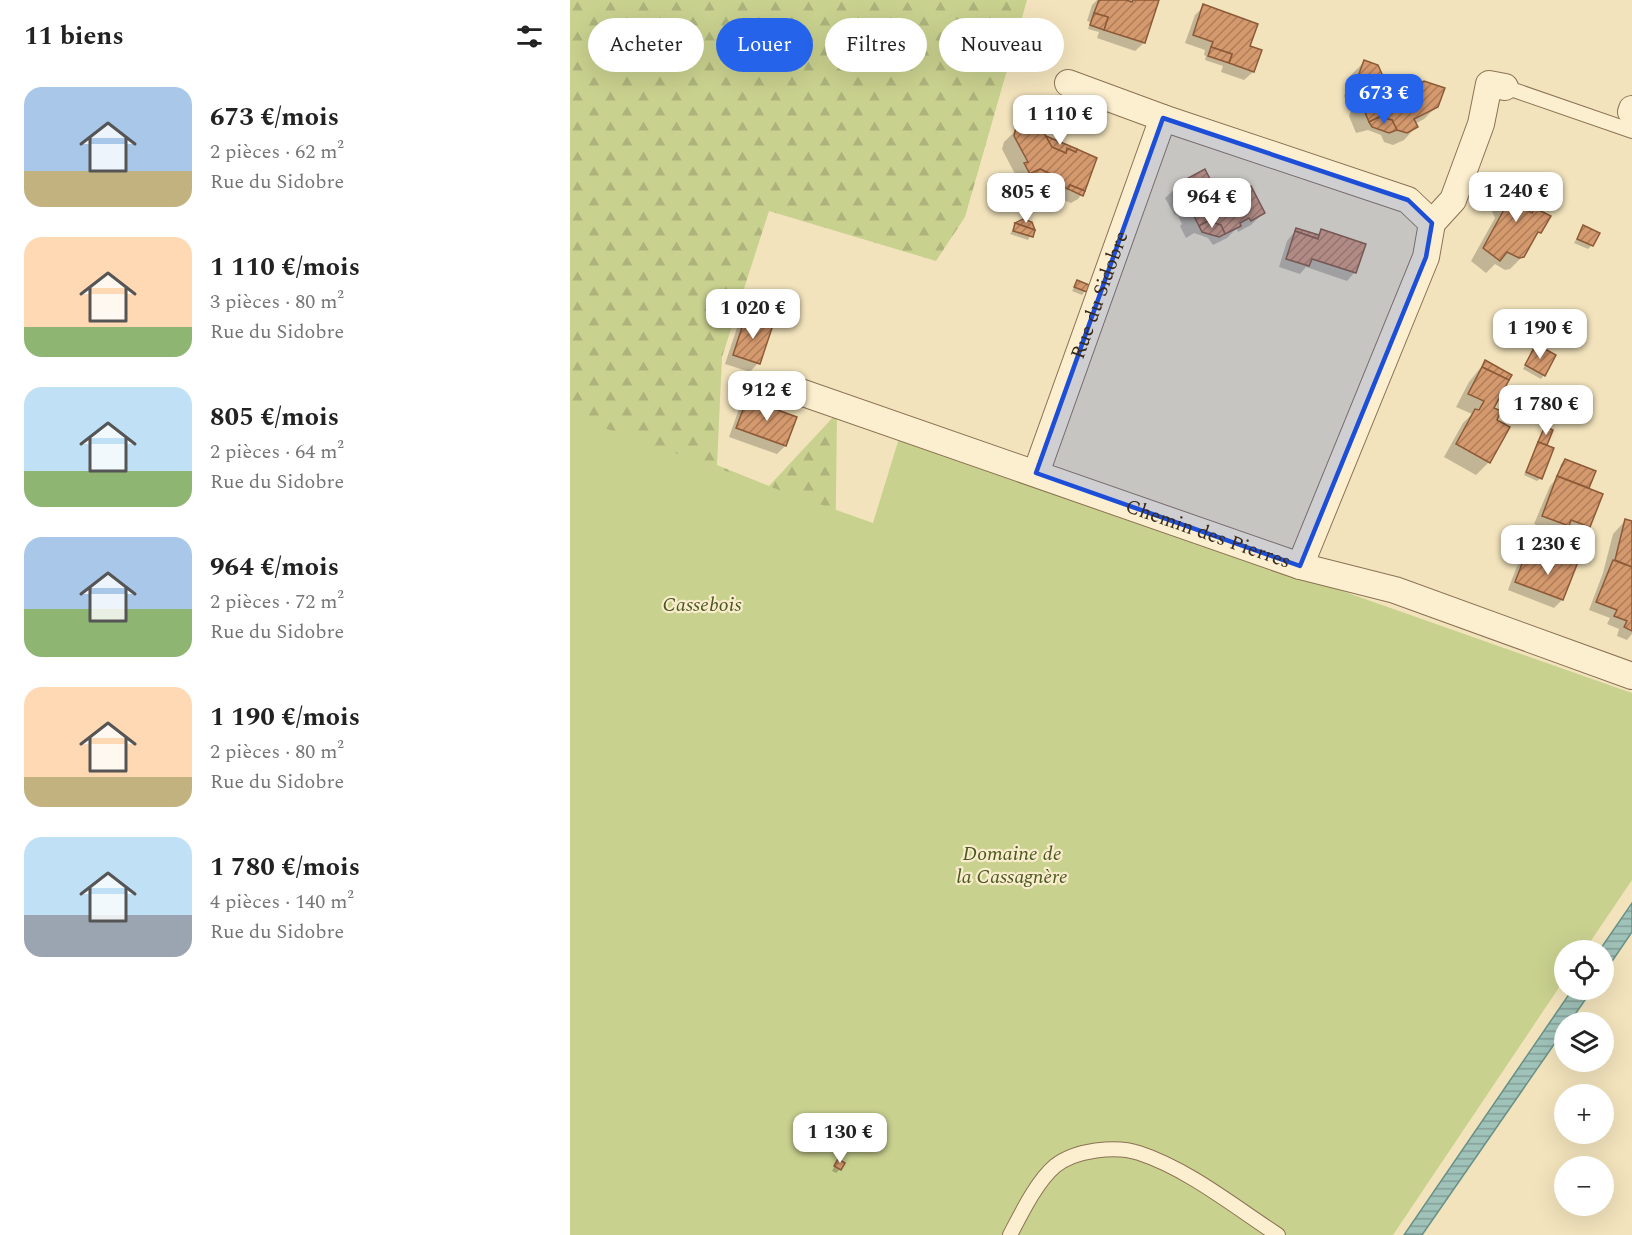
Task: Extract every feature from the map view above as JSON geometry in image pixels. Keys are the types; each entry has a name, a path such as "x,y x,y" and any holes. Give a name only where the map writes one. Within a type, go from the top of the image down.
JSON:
{"street":[{"path":"1068,83 1164,118 1408,200 1432,223"},
{"path":"1300,566 1426,257 1432,223 1453,201 1481,124 1489,84 1505,87"},
{"name":"Rue du Sidobre","path":"1036,474 1164,118"},
{"name":"Chemin des Pierres","path":"786,387 1300,566 1395,590 1632,676"}],"lane":[{"path":"1505,87 1630,120"},
{"path":"1010,1235 1028,1200 1056,1166 1078,1154 1102,1149 1138,1152 1180,1171 1278,1235"}],"highlighted area":[{"path":"1163,118 1408,200 1432,223 1426,257 1300,566 1036,473"}],"green space":[{"name":"Cassebois","path":"570,0 1027,0 1022,18 939,18 939,72 1006,72 965,217 936,261 769,211 722,357 717,465 769,486 837,413 833,728 570,1134"},
{"name":"Domaine de la Cassagnère","path":"570,416 873,523 900,435 1632,693 1632,880 1591,940 1554,940 1554,995 1393,1235 570,1235"}],"water":[{"path":"1632,903 1632,932 1614,958 1614,940 1607,940"},
{"path":"1565,1000 1585,1000 1577,1012 1557,1012"},
{"path":"1554,1016 1554,1044 1422,1235 1404,1235"}],"building":[{"path":"1099,0 1132,2 1133,0 1159,0 1145,43 1104,30 1108,17 1094,13"},
{"path":"1203,4 1258,24 1250,46 1262,50 1254,72 1229,63 1232,54 1211,47 1213,42 1193,35"},
{"path":"1094,13 1108,17 1104,30 1090,25"},
{"path":"1211,47 1232,54 1229,63 1208,56"},
{"path":"1364,60 1378,65 1390,92 1398,94 1424,81 1445,88 1438,107 1414,119 1418,127 1407,133 1397,130 1392,120 1379,117 1369,122 1361,103 1363,97 1356,82"},
{"path":"1356,82 1363,97 1361,103 1354,88"},
{"path":"1035,117 1052,147 1066,153 1067,148 1076,152 1077,149 1097,158 1085,191 1070,185 1068,189 1057,185 1053,175 1040,169 1030,174 1024,163 1028,162 1014,136 1016,127"},
{"path":"1379,117 1392,120 1397,130 1389,133 1372,127 1369,122"},
{"path":"1046,136 1077,149 1076,152 1067,148 1066,153 1052,147"},
{"path":"1040,169 1053,175 1057,185 1051,188 1034,180 1030,174"},
{"path":"1205,169 1219,197 1228,199 1251,186 1265,213 1251,221 1249,218 1240,223 1241,226 1225,234 1221,225 1208,221 1199,226 1192,212 1195,211 1190,203 1186,202 1177,184"},
{"path":"1520,175 1531,202 1527,210 1532,213 1535,208 1551,216 1541,233 1538,232 1524,257 1519,258 1507,252 1500,261 1483,248 1507,204 1498,184"},
{"path":"1070,185 1085,191 1083,196 1068,189"},
{"path":"1023,219 1032,222 1035,230 1015,223"},
{"path":"1208,221 1221,225 1225,234 1219,237 1202,232 1199,226"},
{"path":"1015,223 1035,230 1033,237 1013,231"},
{"path":"1583,225 1600,233 1593,246 1577,239"},
{"path":"1296,228 1319,235 1318,239 1295,231"},
{"path":"1321,229 1366,244 1356,273 1312,259 1309,266 1286,259 1295,231 1318,239"},
{"path":"1077,280 1089,285 1087,292 1074,287"},
{"path":"746,315 773,325 760,364 733,355"},
{"path":"1536,344 1556,355 1545,376 1525,365"},
{"path":"1485,360 1512,375 1509,380 1482,367"},
{"path":"1482,367 1509,380 1494,408 1501,411 1497,420 1510,427 1490,463 1456,444 1475,409 1479,410 1484,401 1468,394"},
{"path":"747,399 797,417 786,446 736,428"},
{"path":"1545,426 1553,430 1547,445 1538,442"},
{"path":"1538,442 1554,448 1542,479 1526,472"},
{"path":"1565,459 1596,471 1589,488 1557,476"},
{"path":"1557,476 1603,494 1590,527 1571,520 1569,526 1542,516"},
{"path":"1625,519 1632,521 1632,567 1615,560"},
{"path":"1558,554 1578,562 1563,600 1515,582 1525,556 1553,567"},
{"path":"1613,560 1632,567 1632,631 1624,627 1627,621 1614,616 1617,610 1596,602"},
{"path":"838,1159 845,1163 841,1170 834,1166"}]}
